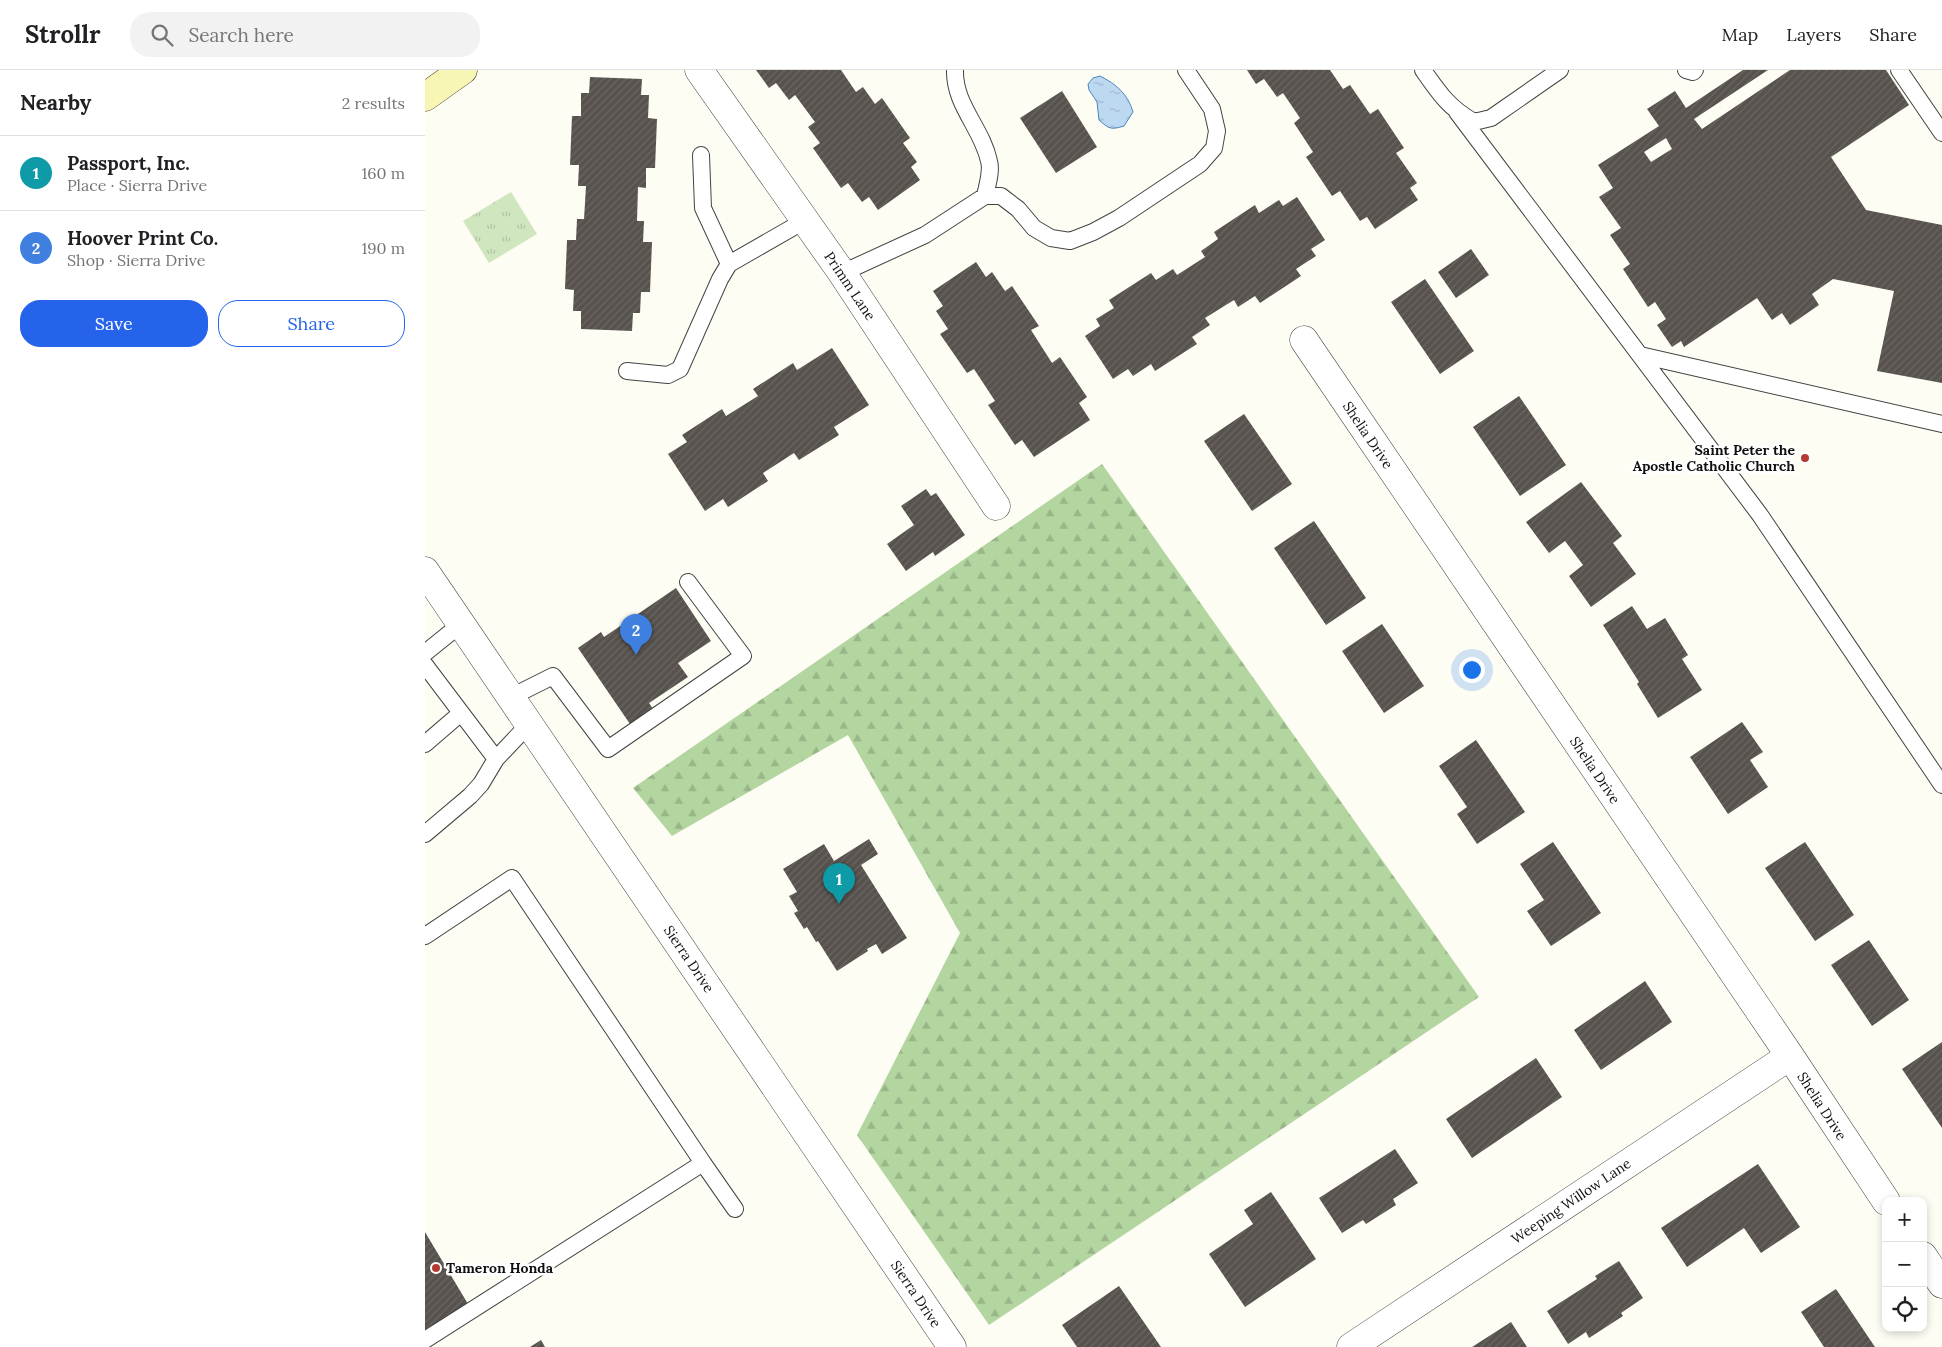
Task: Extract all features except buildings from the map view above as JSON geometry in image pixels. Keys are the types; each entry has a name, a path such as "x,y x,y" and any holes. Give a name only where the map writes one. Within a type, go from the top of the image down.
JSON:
{"main road":[{"path":"425,97 463,70"}],"street":[{"name":"Primm Lane","path":"699,70 842,273 997,506"},
{"name":"Shelia Drive","path":"1304,340 1790,1056 1883,1197"},
{"name":"Sierra Drive","path":"425,571 952,1347"},
{"name":"Weeping Willow Lane","path":"1351,1347 1790,1056"},
{"path":"1927,1262 1942,1284"}],"lane":[{"path":"955,70 955,84 965,108 981,137 990,163 985,196"},
{"path":"842,273 925,235 985,196 1001,196 1018,209 1034,228 1051,238 1071,241 1119,218 1200,164 1214,148 1217,130 1212,109 1186,70"},
{"path":"1423,70 1440,95 1457,112 1760,515 1942,784"},
{"path":"1457,112 1474,122 1491,118 1560,70"},
{"path":"1686,70 1693,72 1695,70"},
{"path":"1899,70 1942,134"},
{"path":"701,155 703,208 729,264"},
{"path":"627,371 668,375 680,368 720,279 729,264 805,221"},
{"path":"1640,355 1942,424"},
{"path":"511,697 553,676 608,749 743,656 688,582"},
{"path":"425,653 461,624"},
{"path":"425,665 496,759"},
{"path":"425,744 461,713"},
{"path":"425,834 471,796 481,784 496,759 529,724"},
{"path":"425,936 512,878 735,1209"},
{"path":"425,1340 703,1162"}],"green space":[{"path":"511,192 537,234 489,263 463,221"},
{"path":"1102,464 1479,997 989,1325 857,1135 960,933 848,735 672,836 633,788"}],"water":[{"path":"1100,76 1121,90 1131,106 1133,112 1124,126 1110,128 1099,120 1097,102 1089,90 1088,84 1093,78"}],"place":[{"name":"Saint Peter the Apostle Catholic Church","path":"1805,458"},
{"name":"Hoover Print Co.","path":"636,655"},
{"name":"Passport, Inc.","path":"839,904"},
{"name":"Tameron Honda","path":"436,1268"}]}
